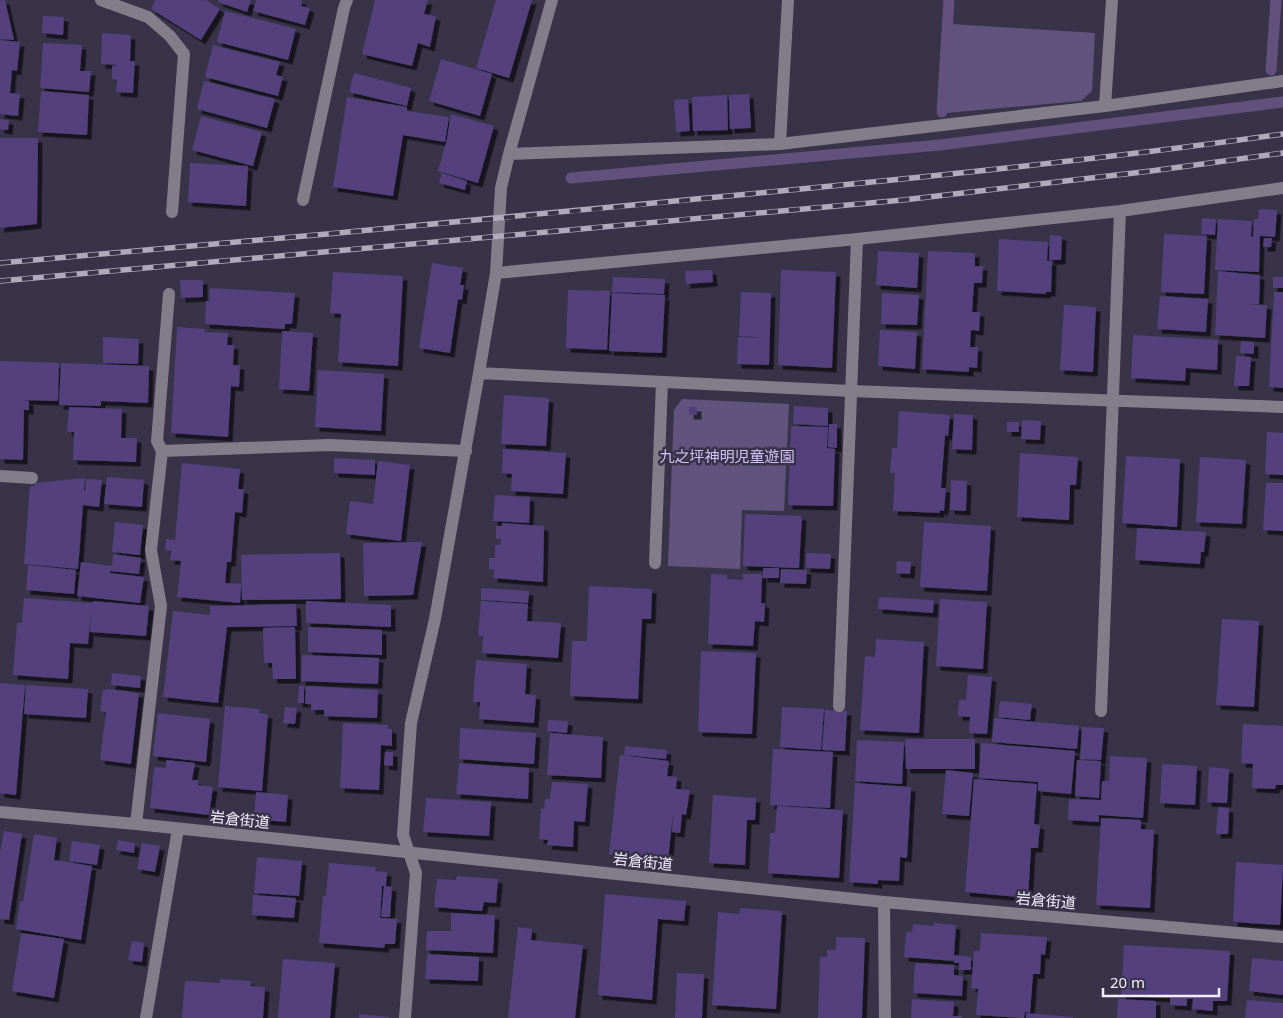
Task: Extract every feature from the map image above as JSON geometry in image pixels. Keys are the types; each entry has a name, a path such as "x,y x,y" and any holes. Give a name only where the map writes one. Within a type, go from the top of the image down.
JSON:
{"street":[{"path":"101,0 148,17 170,36 184,54 172,212"},
{"path":"304,200 347,0"},
{"path":"405,1018 416,873 411,853 403,835 411,723 435,619 496,273 501,188 552,0"},
{"path":"780,144 788,0"},
{"path":"1105,106 1112,0"},
{"path":"509,154 780,144 1105,106 1283,81"},
{"path":"496,273 857,239 1120,210 1283,188"},
{"path":"1101,711 1120,210"},
{"path":"839,706 857,239"},
{"path":"136,824 161,606 152,550 162,451 156,441 169,294"},
{"path":"479,374 851,391 1283,407"},
{"path":"655,563 662,382"},
{"path":"162,451 329,445 466,451"},
{"path":"0,476 32,478"},
{"name":"岩倉街道","path":"0,812 136,824 884,902 1283,937"},
{"path":"146,1018 178,829"},
{"path":"884,902 885,1018"}],"green space":[{"path":"952,24 1095,33 1092,91 1081,101 946,113"},
{"name":"九之坪神明児童遊園","path":"682,399 789,404 784,511 742,510 740,569 668,566 674,410"}],"building":[{"path":"5,0 14,40 0,39 0,1"},
{"path":"156,0 206,0 220,9 201,40 151,9"},
{"path":"219,0 251,0 247,12 218,2"},
{"path":"256,0 302,0 301,6 310,8 305,25 253,11"},
{"path":"375,0 428,0 424,14 436,16 430,47 418,43 412,66 362,54"},
{"path":"496,0 532,0 509,78 476,68"},
{"path":"225,11 296,29 288,60 217,42"},
{"path":"43,16 64,17 63,35 42,33"},
{"path":"102,33 131,35 130,61 135,61 133,93 116,92 117,80 112,79 112,66 117,65 101,64"},
{"path":"0,40 20,42 17,71 12,70 10,93 20,94 18,116 0,114"},
{"path":"43,43 82,45 80,71 91,71 89,92 40,88"},
{"path":"213,45 280,62 276,75 283,77 278,96 205,77"},
{"path":"441,59 492,74 480,116 429,101"},
{"path":"354,73 411,88 407,106 349,92"},
{"path":"204,81 275,99 267,128 197,109"},
{"path":"41,91 89,95 87,135 38,132"},
{"path":"749,94 751,128 730,129 729,95"},
{"path":"727,95 728,130 693,131 692,97"},
{"path":"347,97 407,107 407,111 449,117 445,142 403,135 393,196 333,187"},
{"path":"688,99 690,131 676,132 674,100"},
{"path":"451,114 494,126 478,183 438,171 447,139"},
{"path":"201,116 262,132 253,166 192,150"},
{"path":"0,119 9,120 8,130 0,129"},
{"path":"0,138 38,138 37,224 0,228"},
{"path":"190,163 248,166 246,206 188,202"},
{"path":"442,173 467,181 465,190 439,183"},
{"path":"1259,209 1277,210 1275,237 1260,236 1259,272 1215,270 1218,219 1252,221 1251,236 1253,237 1254,219 1258,219"},
{"path":"1202,218 1216,219 1215,235 1201,234"},
{"path":"1164,234 1207,236 1204,294 1161,292"},
{"path":"1050,235 1062,236 1061,260 1049,260"},
{"path":"1264,238 1272,238 1271,247 1263,247"},
{"path":"999,239 1048,242 1047,260 1044,260 1052,261 1051,292 1046,292 1046,294 997,291"},
{"path":"878,251 919,253 917,288 876,285"},
{"path":"928,251 975,253 975,266 983,266 982,283 974,283 972,312 980,312 979,331 971,330 970,347 978,347 977,368 969,367 969,372 922,369"},
{"path":"432,263 463,268 460,285 464,285 462,300 458,299 450,353 419,348"},
{"path":"712,270 713,282 686,284 685,271"},
{"path":"781,270 836,272 832,368 778,365"},
{"path":"1218,271 1260,275 1259,304 1247,304 1267,305 1265,338 1215,335"},
{"path":"333,272 403,276 398,366 338,362 341,314 330,313"},
{"path":"613,277 665,279 664,294 612,292"},
{"path":"1273,277 1283,277 1283,288 1273,288"},
{"path":"180,280 203,280 203,297 181,298"},
{"path":"210,288 295,293 292,324 285,324 285,329 205,324 206,301 209,301"},
{"path":"568,290 610,291 607,350 566,348"},
{"path":"741,292 771,293 769,365 737,364 738,337 762,338 739,336"},
{"path":"1274,292 1283,292 1283,388 1269,387"},
{"path":"612,293 665,295 662,353 609,351"},
{"path":"882,293 919,295 917,325 881,324"},
{"path":"1160,296 1208,299 1206,332 1157,329"},
{"path":"1064,305 1096,307 1093,372 1060,370"},
{"path":"177,327 205,329 205,332 228,333 227,345 234,345 233,365 240,365 239,387 231,386 228,437 171,433"},
{"path":"880,330 917,332 915,369 878,366"},
{"path":"282,331 313,333 309,391 279,389"},
{"path":"1133,335 1218,340 1217,370 1186,368 1185,381 1131,378"},
{"path":"103,337 139,339 138,364 103,363"},
{"path":"1241,341 1254,342 1254,354 1240,353"},
{"path":"1236,356 1251,357 1249,386 1234,386"},
{"path":"0,361 59,363 58,401 22,400 29,401 29,410 24,410 23,460 0,459"},
{"path":"61,363 149,366 148,403 101,401 101,406 59,405"},
{"path":"318,370 384,374 381,431 315,427"},
{"path":"504,395 549,398 546,446 501,444"},
{"path":"794,406 828,408 828,426 793,424"},
{"path":"69,407 122,409 121,438 137,438 136,462 73,460 74,432 67,432"},
{"path":"689,407 697,407 697,415 689,415"},
{"path":"899,411 950,415 948,436 945,435 941,488 946,488 944,511 940,510 940,513 893,511 895,473 890,473 892,448 897,448"},
{"path":"954,414 973,415 972,450 952,449"},
{"path":"1022,420 1041,421 1040,440 1021,439"},
{"path":"1007,422 1019,422 1019,432 1007,432"},
{"path":"829,424 837,424 837,448 828,447"},
{"path":"791,426 828,427 827,448 835,449 833,506 788,505"},
{"path":"1267,432 1283,433 1283,475 1265,474"},
{"path":"503,449 566,453 563,494 511,491 512,474 502,473"},
{"path":"1020,453 1078,457 1076,485 1070,485 1069,520 1017,517"},
{"path":"1126,456 1180,459 1177,527 1122,523"},
{"path":"1200,457 1246,460 1242,524 1196,522"},
{"path":"334,458 375,460 375,475 334,473"},
{"path":"378,461 410,465 401,541 346,534 350,501 373,504"},
{"path":"182,463 240,469 238,489 244,489 242,513 235,512 231,562 227,562 225,583 241,584 240,603 177,597 181,561 170,560 171,551 165,550 166,539 175,540"},
{"path":"107,477 144,480 142,507 104,504"},
{"path":"85,478 85,491 86,479 102,480 99,507 83,505 78,569 24,564 30,486 35,486 35,483"},
{"path":"951,480 967,481 966,511 950,510"},
{"path":"1266,483 1283,483 1283,531 1263,530"},
{"path":"495,495 530,497 529,523 493,521"},
{"path":"745,514 802,516 799,568 743,566"},
{"path":"115,522 143,525 140,555 112,552"},
{"path":"924,522 991,526 987,591 920,587"},
{"path":"502,523 544,526 543,582 493,578 494,570 489,569 489,558 495,558 495,545 500,545 501,539 496,539 496,526 502,526"},
{"path":"1137,528 1206,532 1204,552 1201,552 1200,564 1135,560"},
{"path":"422,542 413,595 364,596 363,543"},
{"path":"340,553 341,599 242,600 241,555"},
{"path":"806,553 831,554 830,569 806,568"},
{"path":"113,554 141,558 139,574 110,571 110,573 144,577 140,603 77,596 81,562 112,566"},
{"path":"897,561 911,562 910,574 896,573"},
{"path":"28,565 76,570 74,594 26,590"},
{"path":"763,568 779,568 779,578 763,578"},
{"path":"781,569 807,570 806,584 780,583"},
{"path":"711,574 727,575 727,579 743,580 743,574 762,574 761,603 765,603 764,622 755,621 753,646 708,644"},
{"path":"589,586 652,589 651,619 642,619 638,699 570,696 572,641 587,641"},
{"path":"481,588 529,591 528,603 481,600"},
{"path":"879,597 934,600 933,613 878,609"},
{"path":"24,598 149,606 146,636 90,632 91,612 88,644 70,643 68,679 13,675 17,623 22,623"},
{"path":"940,599 987,602 983,669 936,666"},
{"path":"306,601 391,605 391,627 306,623"},
{"path":"481,601 528,604 527,621 561,623 558,658 482,653 483,636 478,636"},
{"path":"296,604 297,626 227,627 218,703 163,697 173,611 210,615 210,606"},
{"path":"1222,619 1259,621 1254,707 1216,705"},
{"path":"295,627 296,679 273,679 272,663 264,663 263,628"},
{"path":"308,627 382,630 382,655 308,652"},
{"path":"876,639 924,642 919,733 860,730 865,656 875,657"},
{"path":"701,651 756,653 752,734 698,732"},
{"path":"302,655 379,658 378,684 301,681"},
{"path":"476,660 527,664 525,694 536,695 534,723 479,719 480,702 473,702"},
{"path":"112,673 141,676 140,688 111,685"},
{"path":"968,675 992,677 987,734 969,733 970,717 958,716 959,700 966,700"},
{"path":"0,683 25,685 16,795 0,793"},
{"path":"26,685 88,689 86,718 24,714"},
{"path":"299,686 304,686 304,703 298,703"},
{"path":"306,686 378,690 377,718 324,716 324,710 311,710 311,704 305,704"},
{"path":"103,690 139,693 131,764 100,760 106,712 100,711"},
{"path":"1000,701 1032,704 1030,720 998,717"},
{"path":"225,706 260,709 259,713 268,714 262,791 218,787"},
{"path":"285,707 297,708 295,724 283,723"},
{"path":"782,707 824,709 821,750 780,747"},
{"path":"825,710 847,711 845,751 822,750"},
{"path":"158,713 210,719 206,762 153,756"},
{"path":"994,718 1079,726 1077,749 992,742"},
{"path":"548,720 568,721 567,733 547,731"},
{"path":"343,723 388,725 388,729 392,729 392,746 381,745 379,790 340,788"},
{"path":"1243,724 1283,726 1283,785 1276,785 1275,789 1252,788 1253,764 1241,763"},
{"path":"1082,727 1104,728 1101,760 1080,759"},
{"path":"460,728 536,733 534,764 459,759"},
{"path":"550,733 603,737 601,778 547,775"},
{"path":"905,739 975,739 975,769 906,769"},
{"path":"857,740 904,742 902,784 855,781"},
{"path":"981,743 1075,751 1071,794 1038,791 1038,782 979,778"},
{"path":"625,746 667,750 666,759 624,755"},
{"path":"773,749 833,752 830,808 770,805"},
{"path":"385,752 393,752 393,766 384,765"},
{"path":"620,755 669,761 667,776 677,777 676,789 690,790 686,815 682,814 680,833 672,832 673,813 668,861 609,854"},
{"path":"1110,756 1147,758 1143,818 1099,815 1099,822 1068,820 1069,799 1101,800 1102,781 1109,781"},
{"path":"166,760 195,763 192,780 198,780 198,785 213,787 209,815 150,808 154,767 166,768"},
{"path":"1077,760 1101,761 1099,798 1075,796"},
{"path":"459,763 529,768 528,799 456,794"},
{"path":"1162,764 1197,766 1195,805 1160,803"},
{"path":"1209,767 1229,769 1227,803 1207,802"},
{"path":"946,770 973,773 969,816 942,814"},
{"path":"974,779 1037,784 1034,824 1040,825 1038,848 1031,848 1028,898 965,892"},
{"path":"552,782 588,784 585,822 574,821 573,847 547,845 548,840 539,839 541,808 544,809 545,799 550,799"},
{"path":"855,783 911,787 907,858 900,857 899,881 878,880 878,884 849,882"},
{"path":"256,792 288,795 286,822 254,819"},
{"path":"713,795 756,798 755,820 747,820 745,865 709,863"},
{"path":"426,798 491,802 489,836 423,832"},
{"path":"777,806 843,810 839,878 768,873 770,833 775,833"},
{"path":"1218,807 1229,808 1228,834 1216,834"},
{"path":"1101,818 1141,820 1141,829 1154,830 1150,908 1096,905"},
{"path":"4,831 22,834 9,920 0,919 0,853"},
{"path":"34,834 57,838 54,860 92,866 81,940 16,929 20,901 23,902"},
{"path":"118,840 135,843 134,853 116,850"},
{"path":"72,841 100,845 97,865 69,861"},
{"path":"142,843 160,846 155,872 137,869"},
{"path":"257,857 302,861 299,896 254,893"},
{"path":"1236,862 1283,865 1280,925 1233,922"},
{"path":"329,863 376,867 375,871 387,872 386,886 382,886 380,918 397,919 395,944 385,944 384,948 319,943 323,896 326,896"},
{"path":"457,876 498,879 496,903 484,902 482,911 434,907 437,879 456,880"},
{"path":"384,886 392,887 390,917 381,917"},
{"path":"605,894 686,901 684,921 658,919 652,1000 598,995"},
{"path":"253,895 296,898 294,918 252,915"},
{"path":"740,908 782,911 776,1009 712,1005 718,912 739,914"},
{"path":"451,913 495,915 493,953 426,950 427,931 451,931"},
{"path":"934,923 956,925 954,955 971,957 971,970 959,970 959,963 954,963 954,961 904,957 906,932 912,932 913,924 934,926"},
{"path":"518,927 532,929 531,940 583,945 575,1018 508,1018"},
{"path":"21,933 64,939 54,998 12,991"},
{"path":"981,933 1047,937 1045,955 1041,954 1040,974 1033,974 1030,1013 1025,1012 1024,1018 976,1015 978,989 971,988 974,951 980,951"},
{"path":"836,937 865,938 862,1018 818,1018 820,957 827,957 827,950 836,950"},
{"path":"132,941 144,943 142,962 128,960"},
{"path":"1124,945 1230,951 1227,1001 1213,1001 1213,1011 1192,1009 1193,999 1187,999 1187,1006 1170,1005 1170,998 1121,996"},
{"path":"427,954 479,957 478,981 425,979"},
{"path":"1252,958 1283,961 1283,995 1249,991"},
{"path":"283,959 335,963 330,1018 278,1018"},
{"path":"915,963 954,965 954,975 963,976 962,996 913,993"},
{"path":"677,973 704,974 702,1018 675,1018"},
{"path":"220,979 251,981 250,986 265,987 263,1018 182,1018 185,981 220,983"},
{"path":"912,999 954,1002 953,1016 962,1016 962,1018 911,1018"},
{"path":"1118,999 1156,1001 1156,1018 1117,1018"},
{"path":"1247,1000 1283,1003 1283,1018 1245,1018"},
{"path":"1026,1013 1073,1017 1073,1018 1026,1018"},
{"path":"359,1014 389,1017 389,1018 359,1018"}],"waterway":[{"path":"942,112 949,0"},
{"path":"1271,70 1276,0"},
{"path":"571,178 940,145 1283,102"}],"railway":[{"path":"0,263 883,181 1283,134"},
{"path":"0,281 903,200 1151,171 1283,153"}]}
